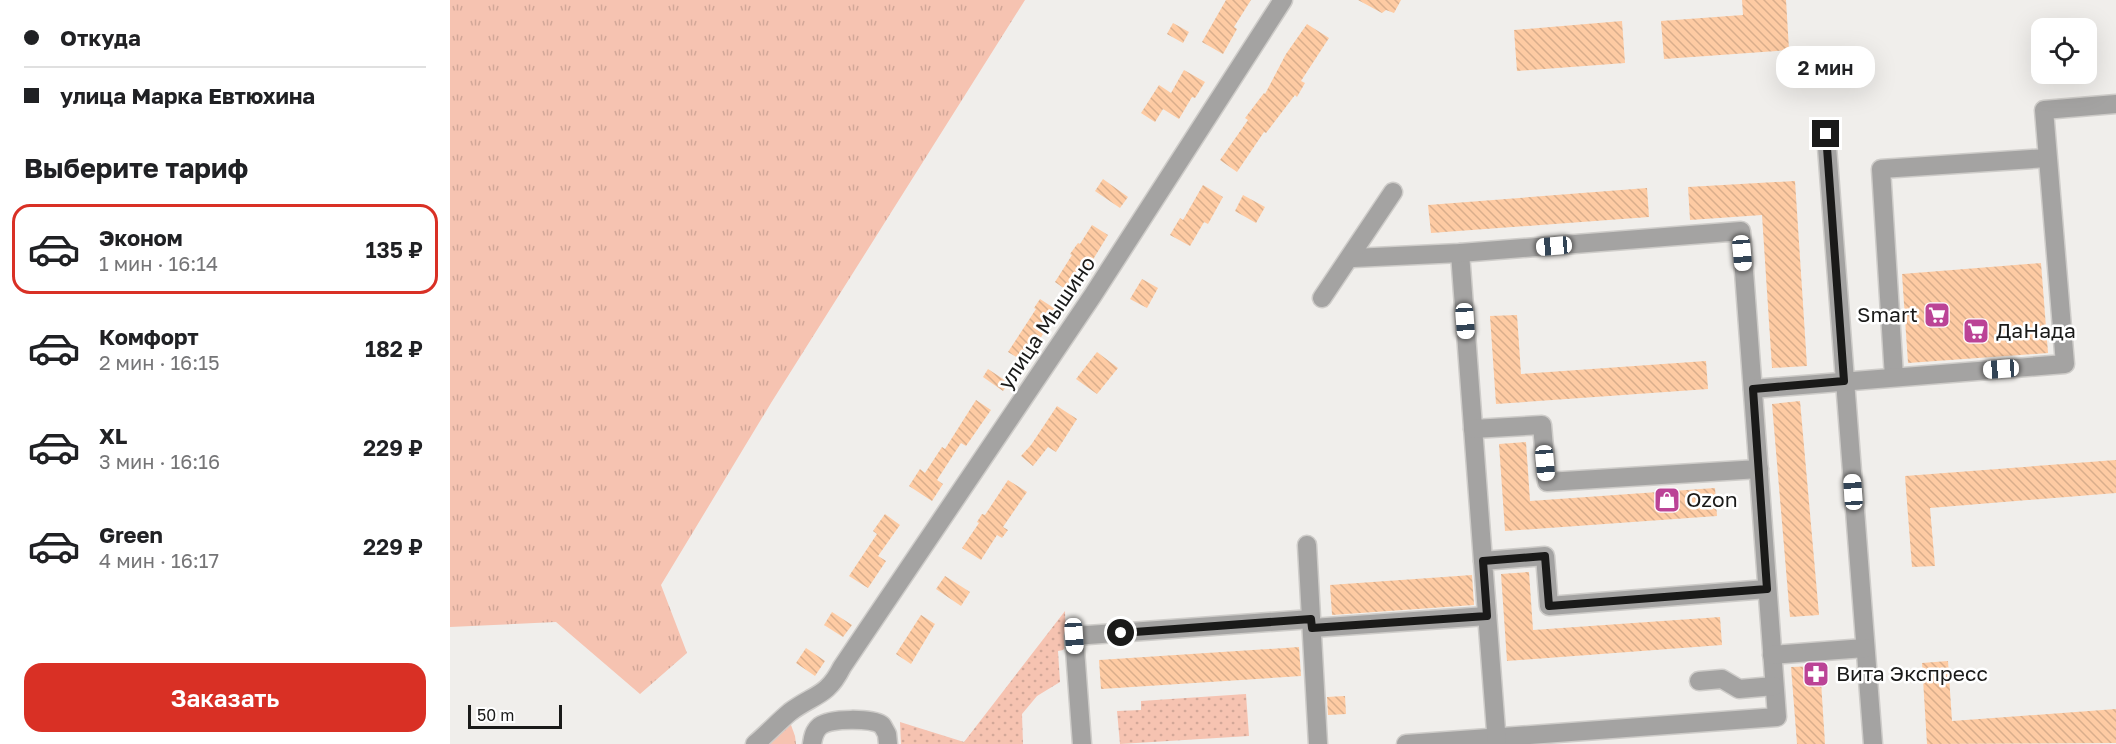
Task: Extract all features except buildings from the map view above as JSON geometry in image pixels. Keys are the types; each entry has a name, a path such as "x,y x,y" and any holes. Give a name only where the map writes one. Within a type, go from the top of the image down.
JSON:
{"street":[{"name":"улица Мышино","path":"755,744 791,712 831,686 1093,295 1283,0"},
{"path":"1753,389 2064,364 2044,110 2116,104"},
{"path":"1826,134 1873,744"},
{"path":"1894,378 1881,169 2047,158"},
{"path":"1322,298 1393,192"},
{"path":"1353,258 1460,253 1741,231 1777,717 1497,741 1406,744"},
{"path":"1460,253 1497,741"},
{"path":"1473,429 1542,424 1547,482 1759,469"},
{"path":"1306,546 1318,744"},
{"path":"1483,561 1545,556 1549,606 1767,589"},
{"path":"1082,744 1074,636 1487,616"},
{"path":"1772,655 1865,648"},
{"path":"1699,681 1722,679 1739,689 1774,686"},
{"path":"812,744 814,732 821,725 832,722 870,720 882,724 887,734 888,744"}],"green space":[{"path":"450,0 1025,0 771,403 661,585 687,653 640,694 556,622 450,627"},
{"path":"1065,611 1066,646 1063,650 1058,651 1060,682 1037,696 1022,714 1023,744 901,744 900,722 964,742"},
{"path":"1246,694 1249,736 1120,744 1117,711 1141,710 1141,701"},
{"path":"791,725 796,744 764,744 784,726"}],"place":[{"name":"Smart","path":"1937,315"},
{"name":"ДаНада","path":"1976,331"},
{"name":"Ozon","path":"1667,500"},
{"name":"Вита Экспресс","path":"1816,674"}],"route":[{"path":"1121,633 1311,619 1312,628 1487,616 1483,561 1545,556 1549,606 1767,589 1753,389 1844,381 1826,134"}]}
